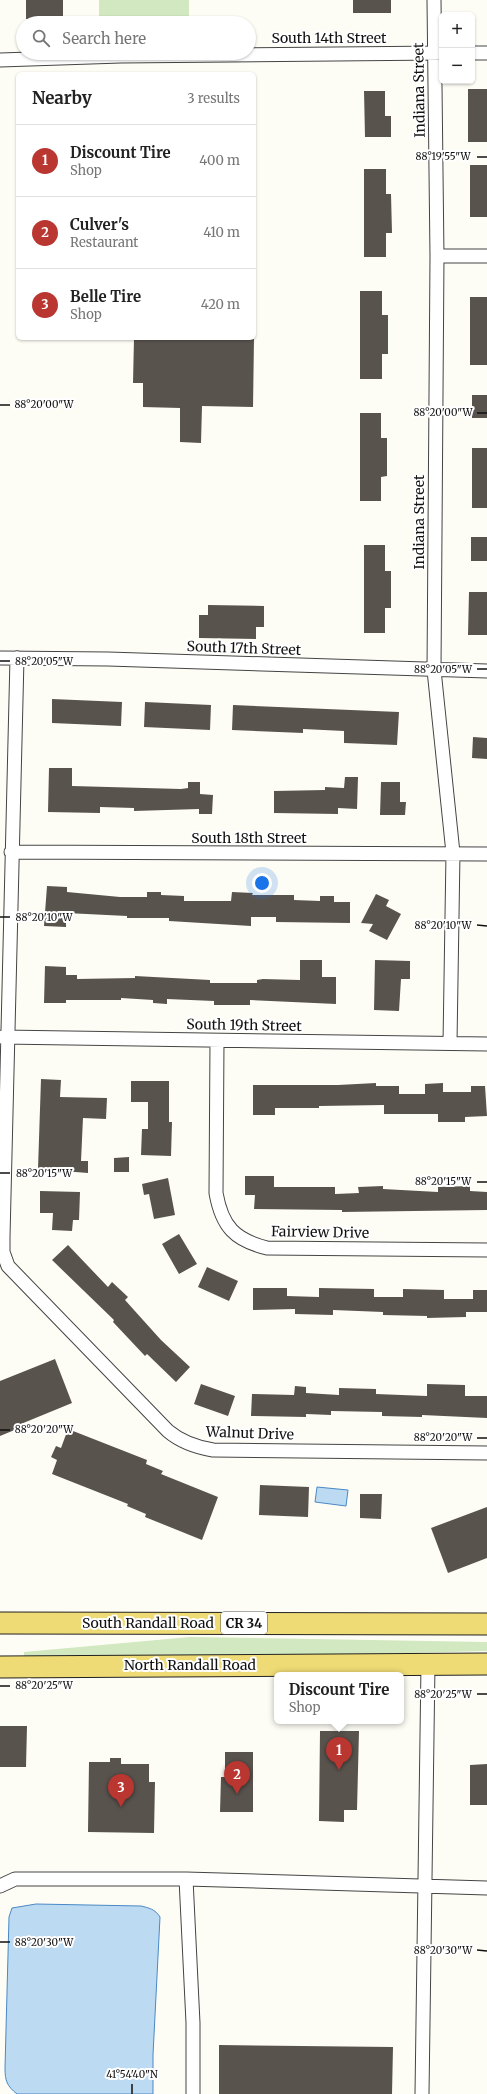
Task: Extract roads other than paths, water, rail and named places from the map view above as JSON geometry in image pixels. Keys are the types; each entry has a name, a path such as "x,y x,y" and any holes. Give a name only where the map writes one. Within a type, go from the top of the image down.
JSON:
{"main road":[{"name":"South Randall Road","path":"0,1623 487,1624"},
{"path":"428,1664 487,1664"},
{"name":"North Randall Road","path":"0,1667 428,1664"}],"street":[{"name":"Indiana Street","path":"434,0 438,53 434,670 453,853 450,1043"},
{"name":"South 14th Street","path":"256,55 438,53"},
{"path":"475,53 487,53"},
{"name":"South 14th Street","path":"0,60 16,59"},
{"path":"437,256 487,256"},
{"name":"South 17th Street","path":"0,658 108,659 487,671"},
{"name":"Walnut Drive","path":"17,658 4,1037 3,1252 12,1271 168,1431 184,1442 196,1447 212,1450 487,1453"},
{"name":"South 18th Street","path":"11,852 487,854"},
{"name":"South 19th Street","path":"4,1037 487,1044"},
{"name":"Fairview Drive","path":"217,1041 216,1193 225,1223 235,1234 250,1244 267,1248 487,1250"},
{"path":"422,2094 428,1664"},
{"path":"0,1886 15,1879 186,1879 487,1888"},
{"path":"186,1879 193,2023 192,2094"}],"water":[{"path":"317,1487 348,1490 346,1506 315,1502"},
{"path":"36,1904 141,1906 149,1908 160,1917 153,2055 153,2094 17,2094 9,2086 5,2076 5,2068 9,1917 12,1908"}],"place":[{"name":"Discount Tire","path":"339,1770"},
{"name":"Culver's","path":"237,1794"},
{"name":"Belle Tire","path":"121,1807"}]}
